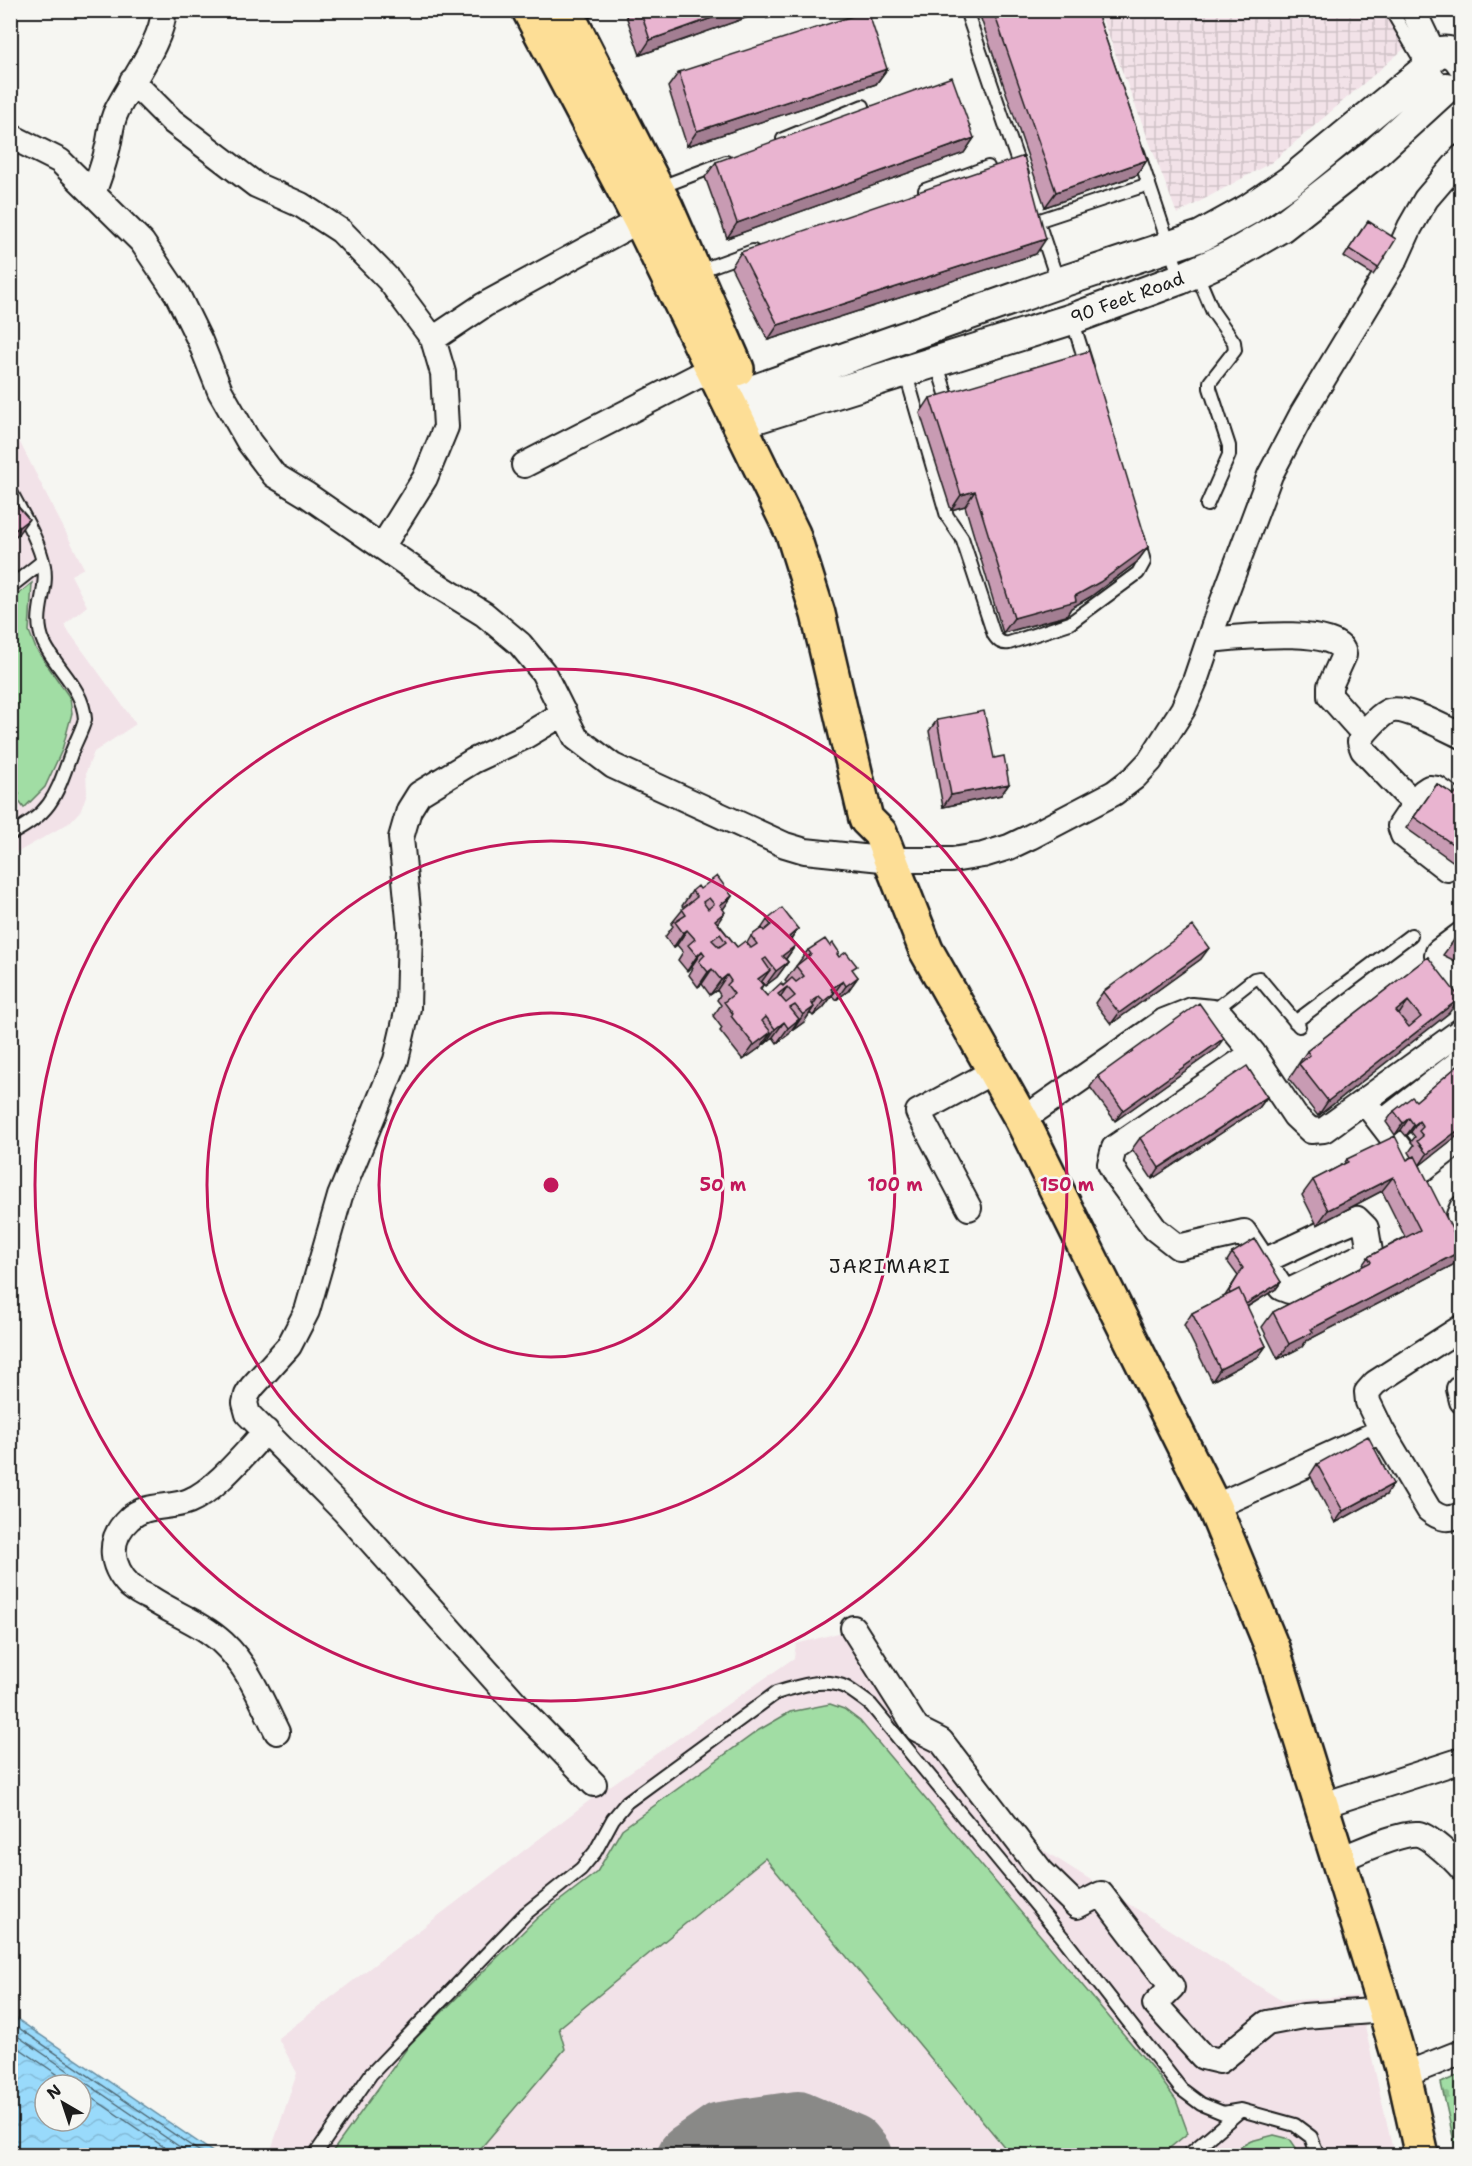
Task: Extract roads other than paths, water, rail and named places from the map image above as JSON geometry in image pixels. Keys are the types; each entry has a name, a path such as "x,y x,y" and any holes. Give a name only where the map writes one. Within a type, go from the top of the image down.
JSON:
{"main road":[{"path":"529,10 695,272 723,363"},
{"path":"574,13 723,363 744,408 813,527 834,588 884,811 885,846 926,950 1022,1120 1214,1507 1273,1650 1385,2010 1404,2075 1422,2156"}],"street":[{"path":"93,194 108,147 111,123 163,25 163,10"},
{"path":"1413,10 1452,72"},
{"name":"90 Feet Road","path":"744,408 1058,283 1201,236 1248,210 1452,72"},
{"name":"90 Feet Road","path":"744,408 905,371 1072,319 1188,275 1231,256 1281,227 1373,155 1452,72"},
{"path":"132,81 172,121 256,185 301,205 341,231 389,280 433,339 443,373 446,427 425,478 382,547"},
{"path":"10,136 60,161 142,242 177,294 200,341 220,391 249,442 274,475 307,495 434,584 484,614 520,644 543,672 576,738 613,766 785,845 806,851 885,846 952,860 983,855 1009,847 1114,793 1135,777 1150,761 1183,709 1195,681 1252,521 1275,465 1302,414 1396,258 1421,208 1461,157"},
{"path":"433,339 484,305 654,205"},
{"path":"524,465 723,363"},
{"path":"1209,640 1298,634 1333,640 1341,646 1344,655 1330,686 1330,696 1364,734"},
{"path":"1416,802 1404,793 1363,750 1359,742 1364,734 1387,712 1395,709 1406,711 1461,736"},
{"path":"564,713 524,737 473,761 419,794 409,810 401,838 410,930 408,1008 398,1049 366,1134 339,1196 307,1311 289,1346 252,1387 245,1403 248,1414 344,1511 520,1708 594,1784"},
{"path":"1447,869 1403,835 1400,826 1423,792 1430,788 1437,789 1461,806"},
{"path":"1461,934 1438,952 1437,956 1461,989"},
{"path":"1022,1120 1164,1021 1192,1010 1212,1012 1222,1016 1253,1053 1295,1116 1311,1131 1324,1130 1461,1030"},
{"path":"1253,1053 1114,1148 1110,1164 1155,1229 1178,1247 1244,1232 1264,1261"},
{"path":"1381,1123 1461,1060"},
{"path":"969,1208 918,1112 994,1071"},
{"path":"1364,1101 1418,1169 1423,1169 1461,1139"},
{"path":"1461,1208 1459,1215 1461,1222"},
{"path":"1461,1328 1375,1383 1367,1392 1368,1402 1382,1431 1429,1510 1437,1517 1452,1519 1461,1514"},
{"path":"1461,1386 1459,1389 1461,1401"},
{"path":"266,1431 223,1476 200,1494 188,1502 146,1509 129,1518 113,1542 114,1560 131,1587 204,1628 239,1660 277,1732"},
{"path":"1214,1507 1382,1431"},
{"path":"853,1628 917,1729 941,1741 1041,1871 1077,1906 1101,1894 1172,1987 1155,2004 1203,2057 1220,2061 1267,2023 1304,2016 1385,2010"},
{"path":"1320,1806 1461,1760"},
{"path":"1338,1860 1399,1837 1418,1834 1426,1836 1460,1865"},
{"path":"1404,2075 1461,2052"}],"lane":[{"path":"966,10 1026,188"},
{"path":"1391,10 1452,72"},
{"path":"766,146 863,106"},
{"path":"1134,141 1169,246 1234,342 1235,350 1210,382 1211,395 1229,446 1229,455 1207,505"},
{"path":"654,205 734,159"},
{"path":"909,195 988,167"},
{"path":"1058,283 1036,215 1149,184"},
{"path":"695,272 763,248"},
{"path":"1072,319 1078,358 1089,376"},
{"path":"936,361 947,516 962,538 998,641 1009,643 1070,623 1138,573 1144,562 1136,531"},
{"path":"905,371 937,400"},
{"path":"10,490 43,561 44,580 39,629 45,644 77,691 84,706 85,719 57,794 37,818 10,834"},
{"path":"10,587 43,561"},
{"path":"1212,1012 1254,978 1259,978 1297,1024 1411,936"},
{"path":"314,2156 371,2074 525,1914 581,1869 595,1852 627,1802 776,1693 803,1684 822,1683 845,1687 871,1705 1065,1939 1181,2089 1201,2104 1223,2113 1241,2110 1295,2125 1311,2137 1318,2156"},
{"path":"1187,2156 1241,2110"}],"water":[{"path":"10,2015 11,2015 217,2155 11,2155"}],"district":[{"name":"JARIMARI","path":"890,1266"}]}
